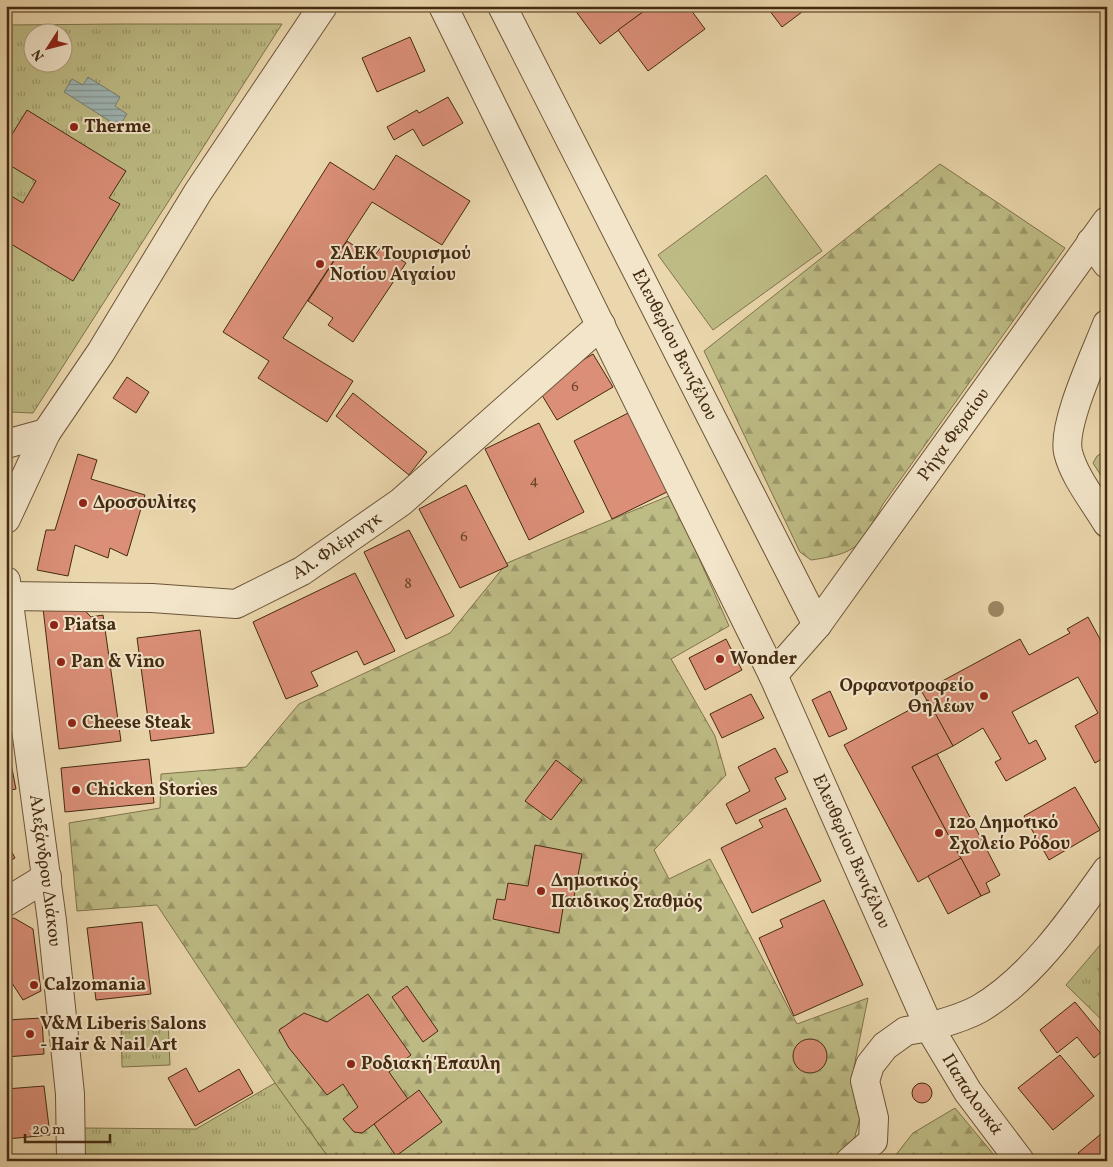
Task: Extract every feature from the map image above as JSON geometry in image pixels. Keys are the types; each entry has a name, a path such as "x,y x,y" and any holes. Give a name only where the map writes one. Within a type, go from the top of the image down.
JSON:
{"street":[{"path":"6,519 46,433 96,359 198,192 323,6"},
{"name":"Ελευθερίου Βενιζέλου","path":"444,6 773,675 929,1026"},
{"name":"Ελευθερίου Βενιζέλου","path":"502,6 816,625"},
{"name":"Ρήγα Φεραίου","path":"816,625 1099,231"},
{"name":"Ρήγα Φεραίου","path":"1099,231 1107,264"},
{"path":"1107,324 1076,406 1068,435 1068,450 1071,463 1107,523"},
{"name":"Αλ. Φλέμινγκ","path":"8,589 236,604 302,571 401,502 600,325"},
{"path":"6,444 46,433"},
{"name":"Αλεξάνδρου Διάκου","path":"8,589 47,877 70,1094 71,1161"},
{"path":"773,675 816,625"},
{"path":"850,1161 873,1141 874,1118 865,1080 870,1065 885,1046 906,1031 960,1018 1002,994 1028,969 1077,911 1107,870"},
{"path":"6,902 47,877"},
{"name":"Παπαλουκά","path":"929,1026 968,1092 1020,1161"}],"green space":[{"path":"72,24 282,24 33,413 10,412 6,398 6,25 22,25 22,72 72,72"},
{"path":"940,164 1065,248 883,504 863,538 857,545 840,554 811,560 800,552 704,351"},
{"path":"766,175 822,251 713,330 658,255"},
{"path":"1107,450 1107,485 1093,463 1097,456"},
{"path":"671,495 729,626 671,659 715,736 726,775 654,850 669,879 710,859 797,1024 868,998 854,1067 861,1114 851,1151 838,1161 331,1161 275,1083 157,905 77,911 69,823 160,808 161,774 246,767 299,704 450,633 507,563"},
{"path":"1107,937 1107,1025 1066,985"},
{"path":"168,1020 170,1065 122,1067 121,1022"},
{"path":"275,1083 331,1161 82,1161 84,1128 196,1129"},
{"path":"955,1108 999,1161 891,1161 913,1133"}],"water":[{"path":"88,77 120,97 115,106 127,114 119,127 64,92 72,79 83,85"}],"building":[{"path":"572,6 651,6 600,44"},
{"path":"651,6 688,6 705,29 648,71 618,30"},
{"path":"766,6 810,6 782,27"},
{"path":"410,37 425,71 377,92 362,58"},
{"path":"448,97 463,123 423,146 413,129 394,140 387,127 417,110 419,113"},
{"path":"27,110 126,171 109,198 120,204 73,281 6,241 6,193 23,203 36,181 6,163 6,144"},
{"path":"396,155 470,201 442,245 372,202 283,338 353,381 327,422 258,378 269,361 223,332 330,162 374,190"},
{"path":"347,241 373,258 381,247 406,263 353,342 328,325 333,318 308,301"},
{"path":"593,354 613,387 557,420 537,387"},
{"path":"127,377 149,392 136,413 113,398"},
{"path":"353,393 427,452 409,475 336,416"},
{"path":"630,412 669,491 612,519 574,441"},
{"path":"539,423 584,512 529,540 485,449"},
{"path":"78,454 97,460 91,479 145,495 127,556 110,548 108,558 75,545 68,576 37,570 46,530 55,530"},
{"path":"466,485 508,566 460,588 419,509"},
{"path":"409,530 454,616 406,639 364,552"},
{"path":"355,573 395,651 364,665 357,651 311,672 318,686 286,699 253,622"},
{"path":"71,596 91,617 103,615 121,741 59,749 42,599"},
{"name":"Ορφανοτροφείο Θηλέων","path":"1088,617 1107,652 1107,756 1095,763 1075,726 1098,713 1078,677 1012,712 1029,744 1036,740 1046,759 1006,781 995,762 1001,759 983,728 953,746 922,692 1020,639 1029,655 1070,633 1067,629"},
{"path":"200,630 214,733 151,741 137,638"},
{"path":"726,639 742,670 705,690 689,658"},
{"path":"830,691 847,729 829,737 812,700"},
{"path":"751,694 764,718 722,738 710,714"},
{"path":"928,700 953,746 912,767 961,858 918,882 844,745"},
{"path":"6,738 16,789 6,791"},
{"path":"775,748 788,772 775,778 786,799 736,824 726,804 750,791 738,767"},
{"path":"937,754 1000,875 986,883 990,892 981,896 912,767"},
{"path":"149,759 154,803 65,812 61,768"},
{"path":"556,760 582,780 551,820 525,801"},
{"path":"1075,787 1100,830 1049,860 1024,816"},
{"path":"786,808 821,881 752,913 721,848 763,827 759,820"},
{"path":"6,841 15,858 6,863"},
{"name":"Δημοτικός Παιδικος Σταθμός","path":"535,845 582,854 574,897 565,896 559,933 493,919 497,899 505,900 508,883 528,886"},
{"path":"961,858 981,896 948,914 928,876"},
{"path":"824,900 863,985 794,1016 759,938 783,927 780,920"},
{"path":"14,918 33,929 41,991 23,1000 6,974 6,923"},
{"path":"142,922 151,994 96,1000 87,928"},
{"path":"407,986 438,1031 423,1042 392,997"},
{"name":"Ροδιακή Έπαυλη","path":"368,994 411,1055 389,1072 408,1099 362,1133 354,1132 343,1119 358,1107 343,1084 327,1095 289,1048 279,1030 304,1013 327,1022"},
{"path":"1075,1002 1107,1041 1107,1047 1094,1058 1077,1037 1057,1053 1040,1030"},
{"path":"42,1018 44,1054 6,1057 6,1020"},
{"path":"810,1039 822,1044 827,1056 822,1068 810,1073 798,1068 793,1056 798,1044"},
{"path":"1060,1055 1094,1096 1053,1130 1018,1088"},
{"path":"186,1068 199,1092 239,1069 253,1093 195,1126 168,1078"},
{"path":"922,1083 929,1086 932,1093 929,1100 922,1103 915,1100 912,1093 915,1086"},
{"path":"44,1086 50,1135 6,1139 6,1089"},
{"path":"419,1090 442,1122 396,1156 374,1124"},
{"path":"1107,1129 1107,1161 1085,1161 1078,1153"},
{"path":"51,1156 51,1161 15,1161"}],"place":[{"name":"Therme","path":"74,127"},
{"name":"ΣΑΕΚ Τουρισμού Νοτίου Αιγαίου","path":"320,264"},
{"name":"Δροσουλίτες","path":"83,503"},
{"name":"Piatsa","path":"54,625"},
{"name":"Wonder","path":"720,659"},
{"name":"Pan & Vino","path":"61,662"},
{"name":"Ορφανοτροφείο Θηλέων","path":"984,696"},
{"name":"Cheese Steak","path":"72,723"},
{"name":"Chicken Stories","path":"76,790"},
{"name":"12ο Δημοτικό Σχολείο Ρόδου","path":"939,833"},
{"name":"Δημοτικός Παιδικος Σταθμός","path":"541,891"},
{"name":"Calzomania","path":"34,985"},
{"name":"V&M Liberis Salons - Hair & Nail Art","path":"30,1034"},
{"name":"Ροδιακή Έπαυλη","path":"351,1064"}]}
